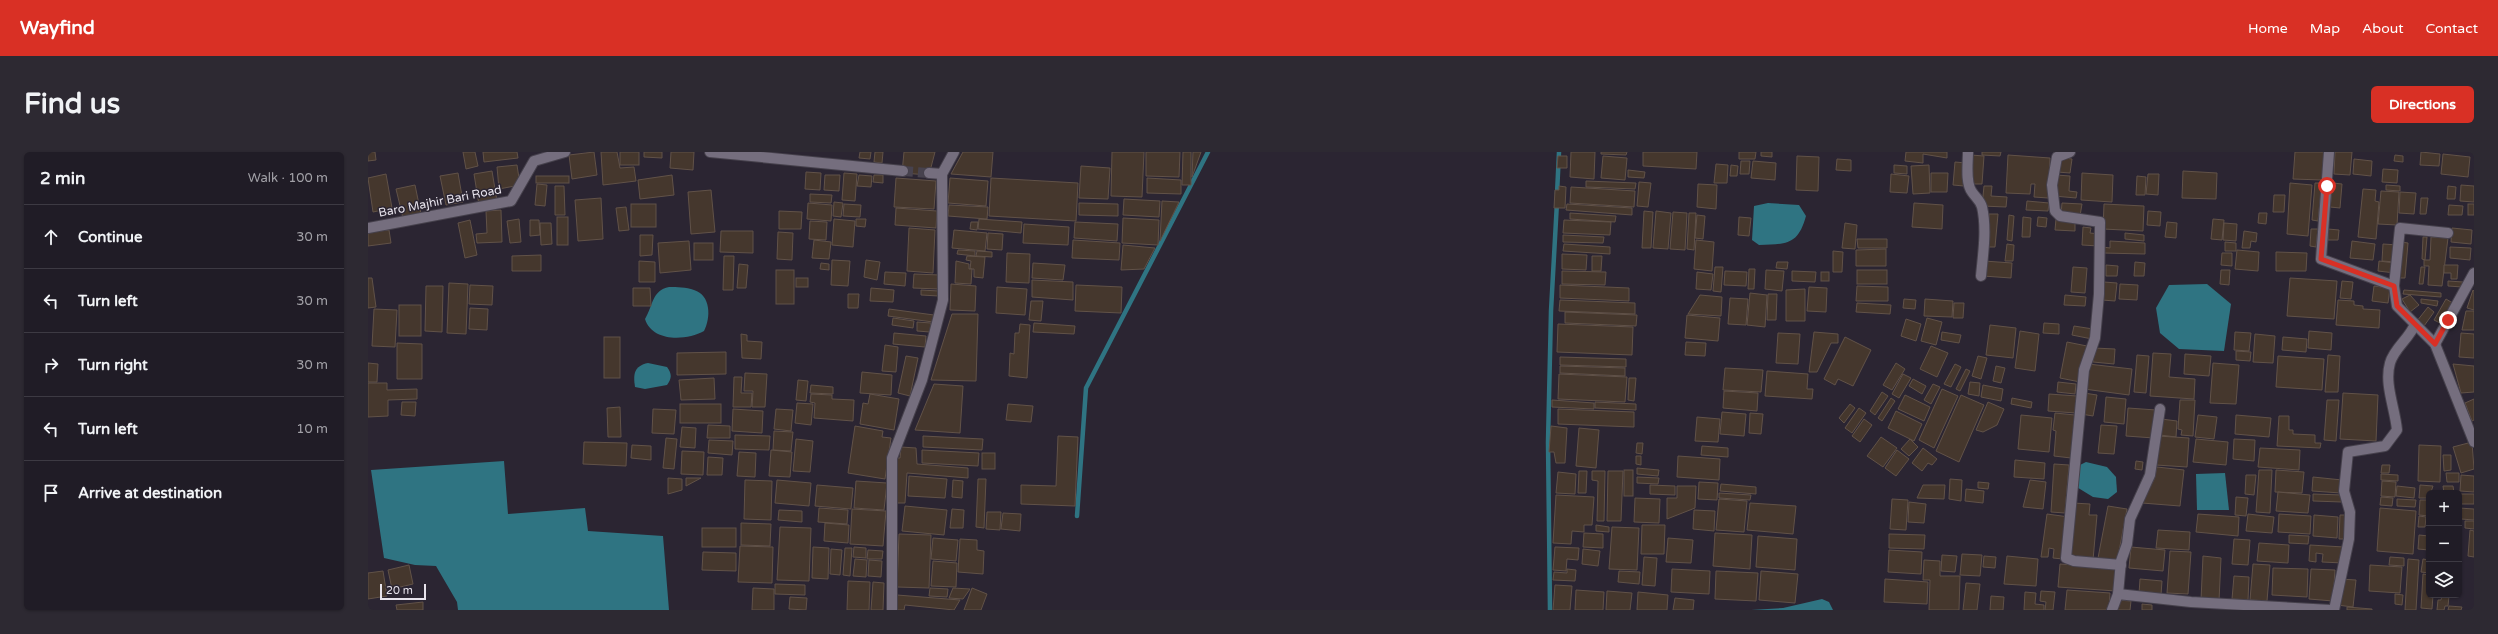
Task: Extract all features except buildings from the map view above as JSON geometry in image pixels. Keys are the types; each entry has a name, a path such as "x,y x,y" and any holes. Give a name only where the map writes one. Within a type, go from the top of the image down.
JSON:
{"street":[{"name":"Baro Majhir Bari Road","path":"368,228 511,201 534,161 565,152"},
{"path":"710,152 903,171"},
{"path":"892,610 892,458 922,380 943,300 942,174 954,152"},
{"path":"1968,152 1968,171 1971,191 1979,198 1982,208 1984,236 1981,276"},
{"path":"2070,152 2057,157 2052,185 2055,211 2060,216 2100,222 2102,240 2095,338 2084,370 2066,558 2074,561 2121,565"},
{"path":"2329,152 2321,259 2394,286"},
{"path":"929,173 942,174"},
{"path":"2448,233 2400,228 2394,286 2397,306 2435,344 2474,442"},
{"path":"2435,344 2474,273"},
{"path":"2118,594 2191,602 2332,610 2349,540 2350,512 2344,491 2348,452 2385,446 2397,430 2394,405 2389,389 2390,362 2412,332 2415,324"},
{"path":"2112,610 2118,594 2121,565 2130,519 2150,475 2160,409"}],"water":[{"path":"1768,203 1799,205 1806,216 1803,226 1795,238 1784,243 1769,245 1759,245 1752,240 1754,206"},
{"path":"2207,284 2231,304 2224,351 2179,349 2160,333 2156,308 2169,285"},
{"path":"669,287 691,289 700,293 704,297 708,308 708,320 704,331 688,337 679,338 662,336 649,327 645,319 656,295 659,291"},
{"path":"648,363 667,367 671,376 667,385 645,389 635,387 634,378 637,368"},
{"path":"504,461 508,514 585,508 588,531 663,536 669,610 458,610 457,602 436,566 415,565 384,558 371,470"},
{"path":"2086,462 2107,467 2116,477 2117,492 2108,499 2093,497 2075,486 2078,466"},
{"path":"2225,473 2229,510 2197,510 2196,474"},
{"path":"1822,599 1829,602 1833,610 1751,610 1783,608"}],"waterway":[{"path":"1077,516 1086,388 1208,152"},
{"path":"1557,194 1559,152"},
{"path":"1550,610 1548,442 1551,311 1557,202"}],"tunnel":[{"path":"903,171 929,173"}],"route":[{"path":"2327,186 2321,259 2394,286 2397,306 2435,344 2448,320"}]}
